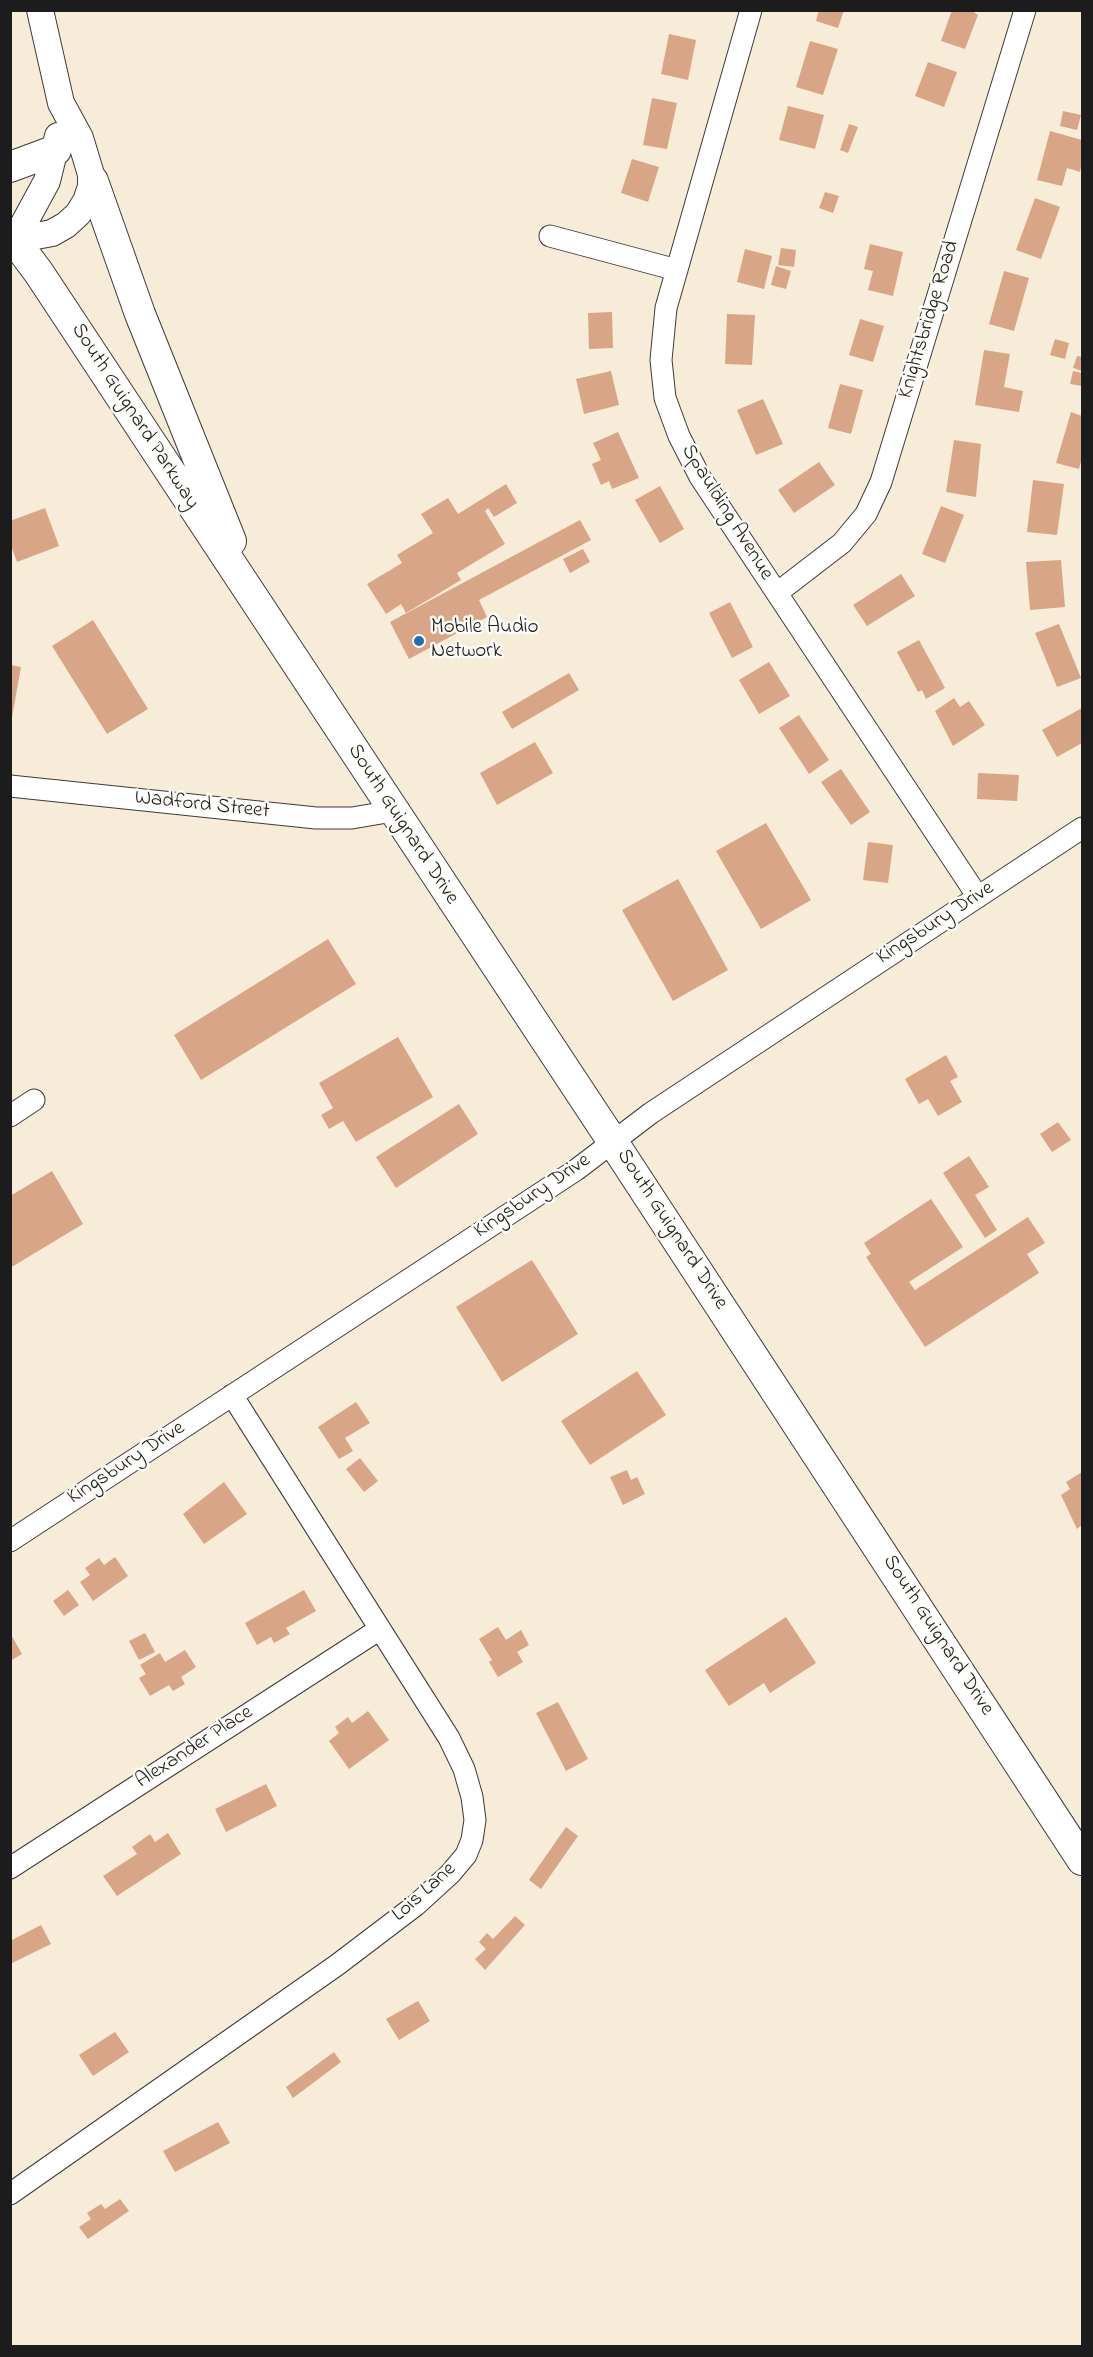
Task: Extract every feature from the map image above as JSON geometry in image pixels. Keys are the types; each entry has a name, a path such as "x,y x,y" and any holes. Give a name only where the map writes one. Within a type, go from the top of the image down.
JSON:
{"highway":[{"path":"10,167 56,150"},
{"path":"93,181 140,314 256,602"},
{"name":"South Guignard Parkway","path":"13,237 256,602"},
{"name":"South Guignard Drive","path":"256,602 1083,1860"}],"main road":[{"path":"13,237 52,232 66,225 78,214 86,201 93,181 80,138 61,103 40,10"},
{"path":"13,237 46,181 56,150 61,103"}],"street":[{"name":"Spaulding Avenue","path":"751,10 666,308 661,360 665,398 679,436 700,477 978,897"},
{"name":"Knightsbridge Road","path":"777,593 818,563 850,534 866,514 881,482 1025,10"},
{"path":"550,236 677,270"},
{"name":"Wadford Street","path":"10,786 316,818 352,818 393,811"},
{"name":"Kingsbury Drive","path":"10,1540 576,1170 661,1107 1083,828"},
{"path":"10,1116 34,1100"},
{"name":"Lois Lane","path":"10,2194 337,1965 416,1905 450,1874 466,1855 472,1840 475,1820 472,1797 464,1769 432,1708 232,1395"},
{"name":"Alexander Place","path":"10,1868 380,1629"}],"building":[{"path":"819,10 844,10 838,28 816,21"},
{"path":"952,10 971,10 978,15 965,49 941,41"},
{"path":"669,34 696,40 688,80 661,74"},
{"path":"810,41 838,49 823,95 796,87"},
{"path":"928,62 957,72 944,107 915,96"},
{"path":"652,98 677,103 667,149 643,145"},
{"path":"788,106 824,115 815,149 779,140"},
{"path":"1063,111 1081,115 1077,130 1060,126"},
{"path":"849,124 858,127 848,153 840,150"},
{"path":"1050,131 1082,140 1080,172 1067,168 1062,186 1037,180"},
{"path":"632,159 659,167 648,202 621,193"},
{"path":"825,192 839,196 833,213 819,208"},
{"path":"1035,198 1060,207 1041,259 1016,250"},
{"path":"870,244 903,252 893,296 868,290 873,271 864,269"},
{"path":"781,248 796,250 794,267 778,265"},
{"path":"745,249 772,256 764,289 737,282"},
{"path":"776,266 791,271 786,289 771,285"},
{"path":"1004,271 1029,278 1014,331 989,324"},
{"path":"612,312 613,348 589,349 588,313"},
{"path":"727,314 755,315 752,365 725,364"},
{"path":"860,319 884,326 873,362 849,355"},
{"path":"1055,339 1069,343 1065,359 1050,355"},
{"path":"984,350 1010,354 1004,387 1023,391 1019,412 975,405"},
{"path":"1077,356 1082,357 1082,371 1073,368"},
{"path":"611,371 619,405 584,414 576,379"},
{"path":"1073,371 1082,373 1082,386 1070,384"},
{"path":"840,384 863,390 851,434 828,428"},
{"path":"763,399 783,444 756,455 737,410"},
{"path":"1071,412 1082,416 1082,458 1079,469 1056,463"},
{"path":"618,432 639,478 612,489 609,481 601,485 592,464 601,460 593,443"},
{"path":"954,440 981,444 976,497 946,492"},
{"path":"819,462 835,485 794,513 778,490"},
{"path":"1033,480 1064,484 1057,535 1027,532"},
{"path":"506,484 517,503 494,517 488,508 485,511 505,544 457,573 461,580 406,613 401,604 386,614 367,584 402,563 397,555 433,533 421,514 448,498 458,514"},
{"path":"660,486 684,529 660,543 635,500"},
{"path":"941,506 964,515 945,563 922,554"},
{"path":"45,508 59,546 17,562 10,543 10,521"},
{"path":"580,520 591,540 479,600 487,617 409,659 390,622"},
{"path":"583,549 590,562 570,573 563,559"},
{"path":"1061,560 1065,607 1030,610 1026,562"},
{"path":"901,574 915,596 867,626 853,605"},
{"path":"730,602 753,647 732,658 709,613"},
{"path":"93,620 148,709 107,734 52,646"},
{"path":"1059,624 1081,678 1057,687 1035,633"},
{"path":"919,640 945,688 926,699 922,690 918,692 897,652"},
{"path":"769,662 790,696 759,714 739,680"},
{"path":"10,665 21,667 12,717 10,717"},
{"path":"569,673 579,690 512,729 502,712"},
{"path":"954,698 960,707 969,701 985,725 953,746 935,711"},
{"path":"1082,708 1082,743 1057,757 1042,730"},
{"path":"799,715 829,760 809,774 779,728"},
{"path":"535,742 553,773 497,805 480,773"},
{"path":"841,769 870,812 851,825 821,782"},
{"path":"978,773 1019,775 1017,801 977,799"},
{"path":"766,823 811,900 761,929 716,851"},
{"path":"868,842 893,845 888,883 863,880"},
{"path":"678,879 728,970 673,1001 622,910"},
{"path":"328,939 356,984 201,1080 174,1035"},
{"path":"398,1037 433,1097 356,1142 343,1121 329,1129 321,1115 333,1108 319,1083"},
{"path":"946,1055 958,1077 950,1081 962,1102 938,1116 928,1099 919,1104 905,1079"},
{"path":"459,1104 478,1134 396,1188 376,1157"},
{"path":"1058,1122 1071,1140 1052,1152 1040,1134"},
{"path":"969,1156 989,1187 975,1195 997,1230 985,1238 943,1173"},
{"path":"52,1171 83,1224 10,1268 10,1196"},
{"path":"931,1199 963,1247 909,1282 915,1290 1028,1217 1045,1243 1027,1254 1039,1273 925,1347 866,1257 871,1254 864,1243"},
{"path":"532,1260 578,1334 502,1382 456,1307"},
{"path":"637,1371 666,1415 590,1465 561,1421"},
{"path":"356,1402 370,1423 345,1438 353,1451 339,1459 318,1427"},
{"path":"360,1458 378,1481 364,1492 346,1469"},
{"path":"627,1470 631,1480 637,1477 645,1494 623,1505 610,1477"},
{"path":"1082,1472 1082,1525 1077,1529 1061,1495 1070,1489 1066,1482"},
{"path":"224,1482 247,1514 204,1544 183,1514"},
{"path":"115,1557 128,1576 93,1601 80,1582 90,1575 85,1568 99,1558 104,1565"},
{"path":"68,1590 79,1605 64,1616 53,1601"},
{"path":"304,1590 316,1611 286,1628 290,1634 274,1643 271,1637 257,1645 245,1623"},
{"path":"786,1617 816,1663 770,1693 764,1683 729,1706 705,1670"},
{"path":"498,1627 506,1640 521,1630 529,1645 517,1652 523,1662 498,1677 489,1662 492,1660 479,1639"},
{"path":"10,1633 22,1654 10,1661"},
{"path":"145,1633 155,1652 139,1660 129,1641"},
{"path":"185,1650 196,1667 181,1677 185,1684 173,1691 169,1685 150,1696 139,1678 146,1674 140,1665 160,1653 165,1662"},
{"path":"558,1702 588,1759 566,1771 536,1713"},
{"path":"368,1711 389,1740 349,1769 329,1741 339,1733 335,1727 348,1717 352,1723"},
{"path":"266,1784 277,1806 226,1832 215,1809"},
{"path":"566,1827 578,1836 541,1889 529,1880"},
{"path":"168,1833 181,1854 117,1896 103,1876 137,1854 132,1847 150,1834 155,1842"},
{"path":"515,1916 525,1925 485,1970 475,1959 486,1949 479,1942 487,1933 493,1939"},
{"path":"41,1925 51,1944 10,1964 10,1941"},
{"path":"418,2001 430,2021 399,2040 386,2019"},
{"path":"115,2032 129,2052 93,2076 79,2055"},
{"path":"334,2052 341,2062 293,2098 286,2087"},
{"path":"218,2122 230,2143 175,2172 163,2151"},
{"path":"120,2199 129,2211 88,2239 79,2227 91,2219 87,2213 101,2204 105,2209"}],"place":[{"name":"Mobile Audio Network","path":"419,641"}]}
